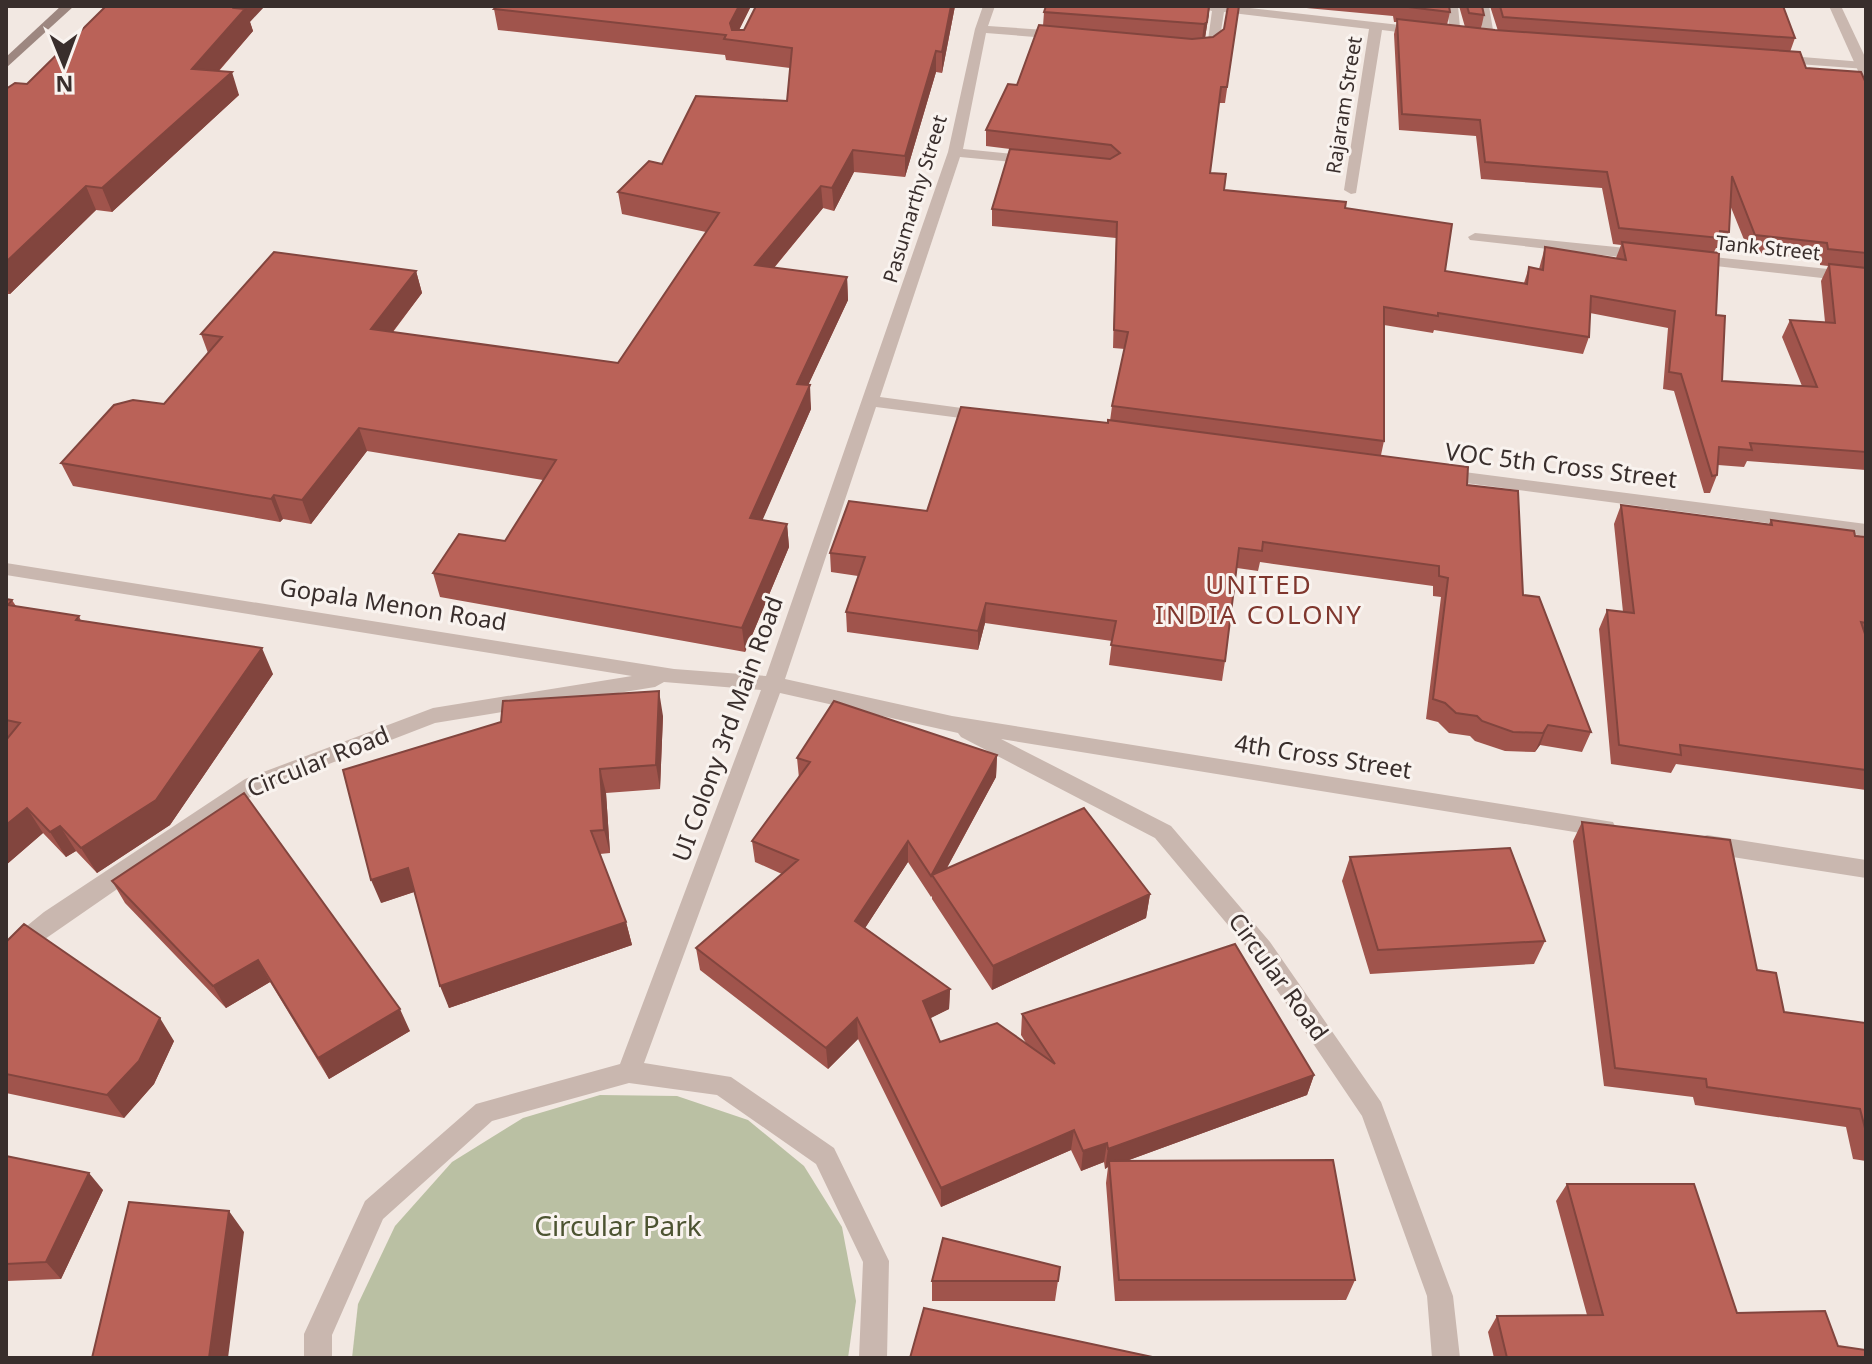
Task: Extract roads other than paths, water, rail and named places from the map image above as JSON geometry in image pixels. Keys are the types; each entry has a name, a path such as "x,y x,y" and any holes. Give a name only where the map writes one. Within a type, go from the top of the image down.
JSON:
{"main road":[{"path":"6,64 68,6"}],"street":[{"name":"Pasumarthy Street","path":"869,401 955,152 981,29 989,6"},
{"path":"1199,6 1506,40"},
{"path":"1452,6 1461,36"},
{"path":"1461,36 1483,6"},
{"path":"1755,58 1864,63 1835,6"},
{"path":"1175,47 1206,47 1214,41 1218,9"},
{"name":"Rajaram Street","path":"1351,190 1376,26"},
{"path":"981,29 1071,36"},
{"path":"955,152 1047,161"},
{"name":"Tank Street","path":"1475,237 1866,278"},
{"path":"869,401 996,417"},
{"name":"UI Colony 3rd Main Road","path":"629,1072 773,684 869,401"},
{"name":"VOC 5th Cross Street","path":"1423,473 1866,530"},
{"name":"Gopala Menon Road","path":"6,569 674,676 773,684"},
{"name":"Circular Road","path":"6,956 52,919 252,785 433,716 674,676"},
{"name":"4th Cross Street","path":"773,684 952,724 1630,832"},
{"name":"Circular Road","path":"952,724 1163,832 1262,949 1372,1110 1440,1296 1446,1358"},
{"path":"1693,842 1866,869"},
{"path":"318,1358 318,1334 374,1210 485,1112 629,1072 722,1085 825,1156 876,1261 873,1358"}],"district":[{"name":"UNITED INDIA COLONY","path":"1259,600"}],"park label":[{"name":"Circular Park","path":"618,1226"}]}
